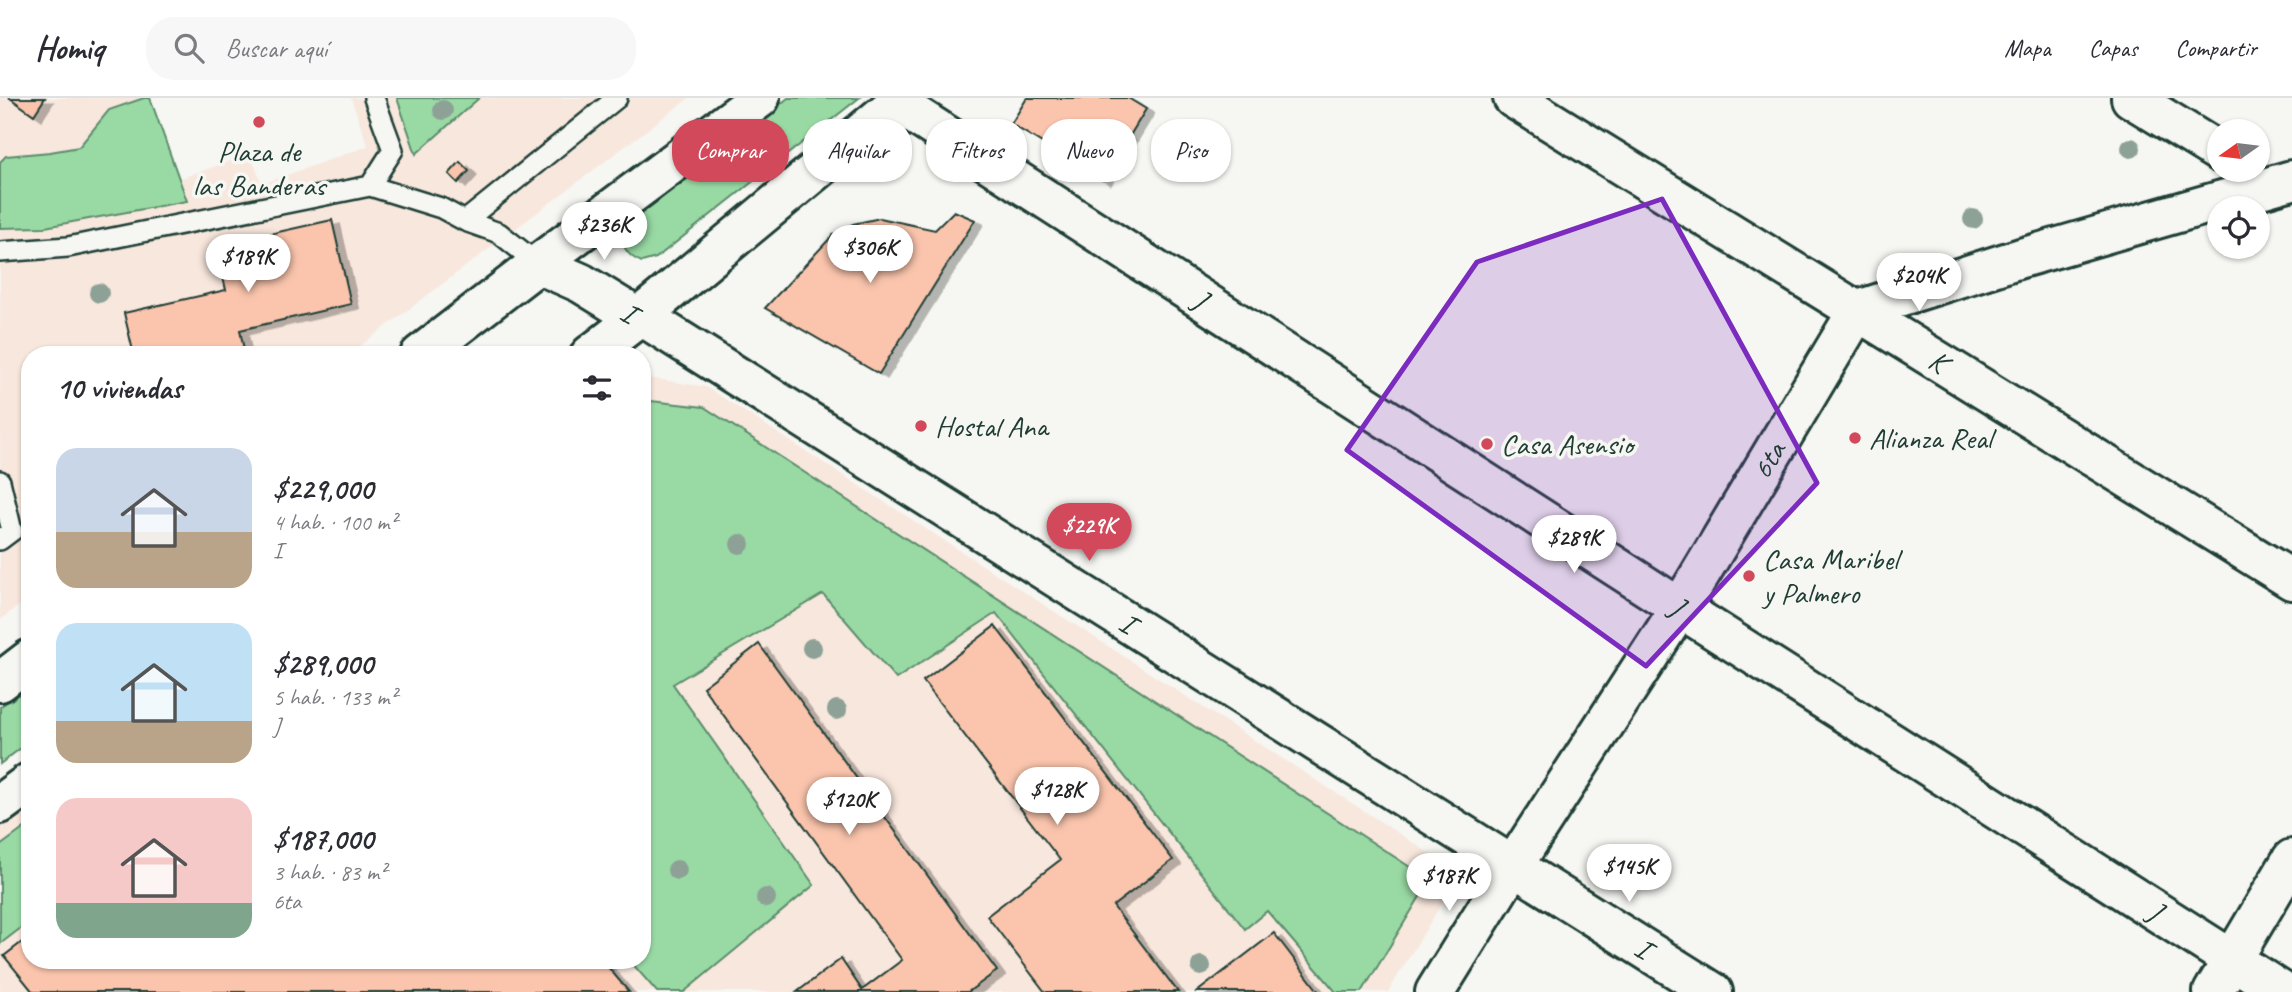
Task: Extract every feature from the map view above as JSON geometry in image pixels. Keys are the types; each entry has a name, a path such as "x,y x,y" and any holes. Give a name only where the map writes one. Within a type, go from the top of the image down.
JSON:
{"street":[{"path":"432,346 760,98"},
{"name":"K","path":"1513,98 2292,580"},
{"path":"2131,98 2207,145"},
{"path":"602,346 899,101"},
{"name":"J","path":"899,101 927,122 1680,608 2222,976 2283,992"},
{"path":"1857,310 2271,178"},
{"name":"I","path":"538,264 581,283 638,318 651,322 1713,992"},
{"name":"6ta","path":"1435,992 1680,608 1857,310"},
{"path":"0,682 21,666"},
{"path":"0,804 21,789"},
{"path":"2222,976 2292,859"}],"lane":[{"path":"370,186 393,150 374,98"},
{"path":"465,221 617,98"},
{"path":"0,251 68,247 370,186 441,208 465,221 499,233 538,264"},
{"path":"0,540 12,531 1,485"}],"highlighted area":[{"path":"1662,199 1817,483 1646,666 1347,450 1477,262"}],"shaded area":[{"path":"0,98 150,98 179,179 250,154 262,184 368,146 351,98 689,98 360,346 21,346 21,604 0,620"},
{"path":"651,378 706,387 1460,873 1388,992 0,992 0,818 21,802 21,969 651,969"}],"green space":[{"path":"150,98 187,201 45,227 0,228 0,162 6,156 79,147 109,110"},
{"path":"397,98 479,98 416,154"},
{"path":"788,98 859,98 832,119 803,119 803,142 789,153 789,119 761,119"},
{"path":"682,182 752,182 656,258 642,262 628,253 623,239 625,227"},
{"path":"651,401 704,407 1430,880 1362,992 1336,992 1267,911 1245,929 996,613 896,679 823,594 673,684 814,885 684,992 657,992 637,969 651,969"},
{"path":"21,691 21,748 0,764 0,707"},
{"path":"21,831 21,928 0,944 0,846"}],"building":[{"path":"10,98 45,98 34,115"},
{"path":"1027,98 1128,98 1146,109 1137,124 1137,119 1041,119 1041,142 1027,134 1027,119 1014,119"},
{"path":"460,162 469,171 458,183 449,174"},
{"path":"954,211 975,220 879,374 765,308 833,235 853,224 880,218 935,230"},
{"path":"332,220 351,304 240,330 243,346 132,346 124,313 226,290 216,246"},
{"path":"995,626 1173,860 1113,906 1178,992 1045,992 987,916 1060,860 923,681"},
{"path":"759,644 997,971 968,992 797,992 841,959 862,990 902,960 703,687"},
{"path":"1274,933 1319,992 1197,992"},
{"path":"21,943 21,969 610,969 629,992 33,992 4,956"}],"place":[{"name":"Plaza de las Banderas","path":"259,122"},
{"name":"Hostal Ana","path":"921,426"},
{"name":"Alianza Real","path":"1855,438"},
{"name":"Casa Asensio","path":"1487,444"},
{"name":"Casa Maribel y Palmero","path":"1749,576"}]}
